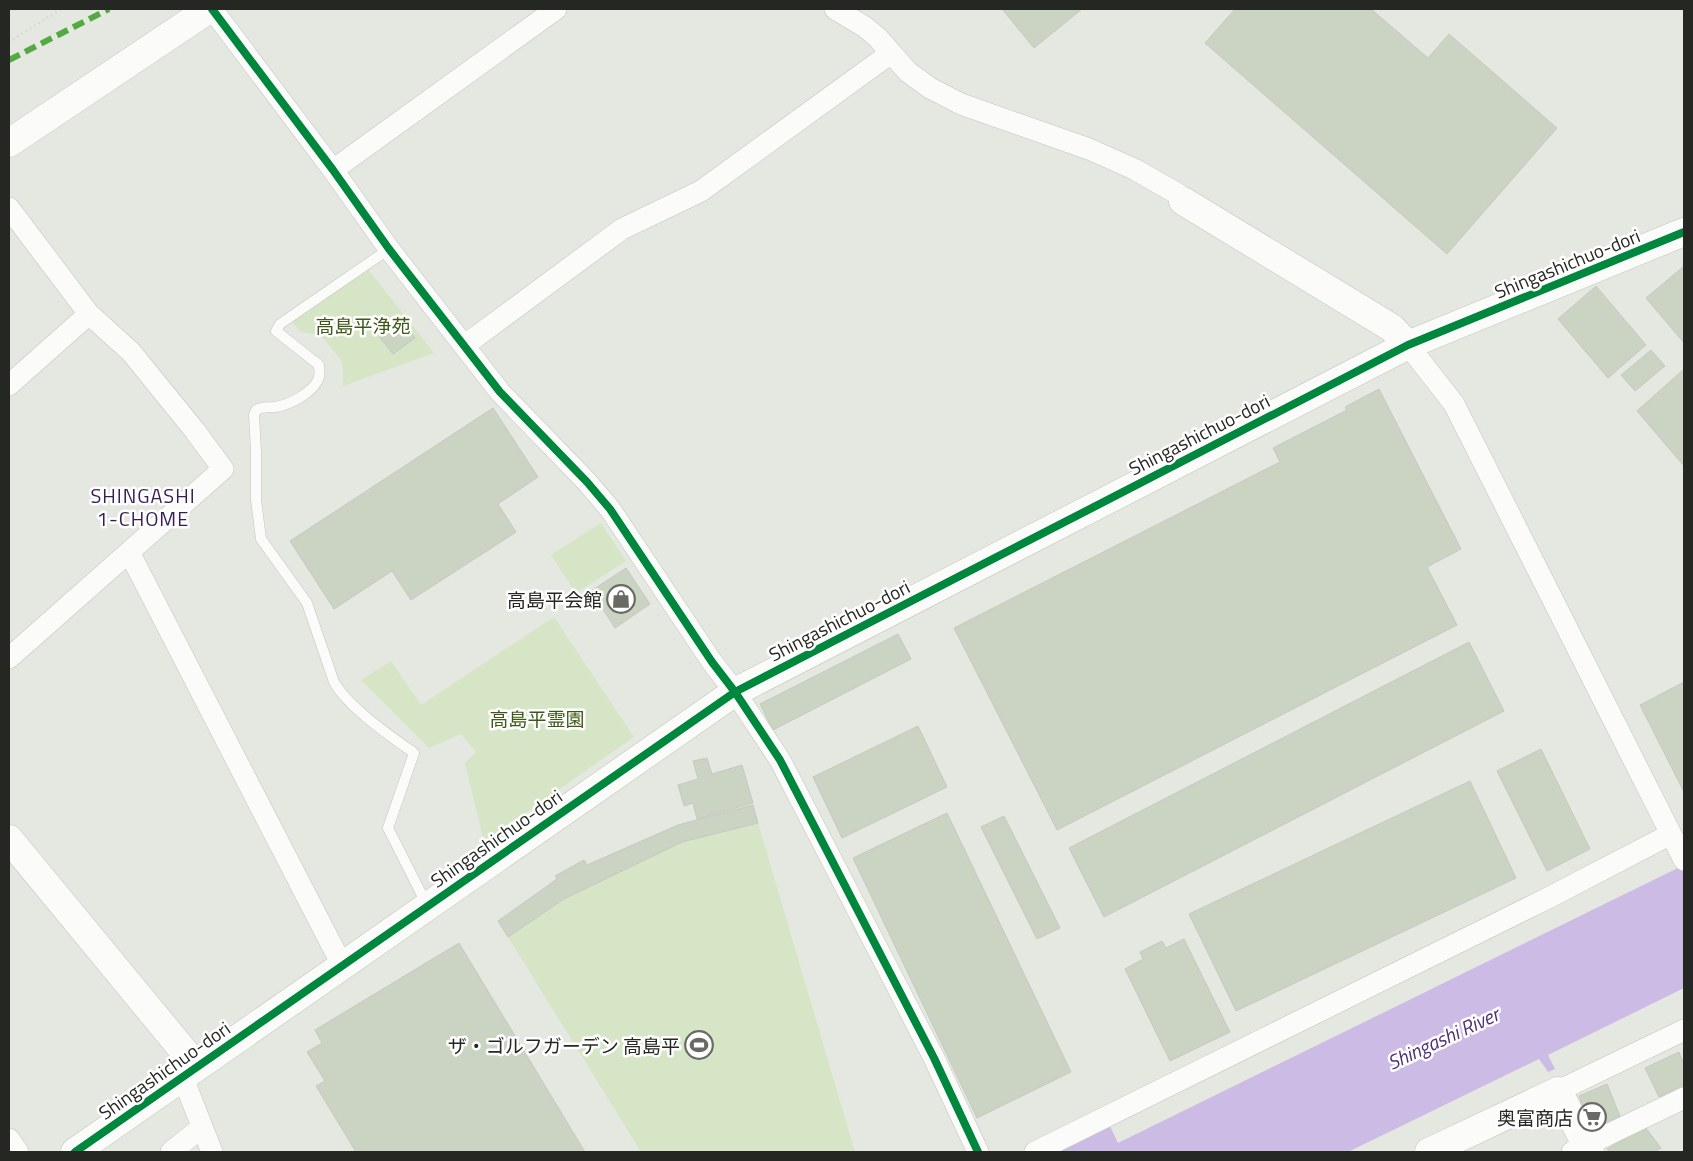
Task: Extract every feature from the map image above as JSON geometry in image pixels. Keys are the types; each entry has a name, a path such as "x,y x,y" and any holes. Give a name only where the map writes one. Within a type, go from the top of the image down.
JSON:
{"street":[{"path":"9,143 211,9 333,170 389,249 500,392 587,482 610,509 712,662 735,692 780,760 934,1058 978,1152"},
{"path":"333,170 556,9"},
{"path":"835,9 865,27 908,72 930,88 961,104 1080,146 1125,165 1178,194 1184,201 1392,328 1408,345 1454,404 1684,860"},
{"path":"465,346 622,229 701,191 891,53"},
{"path":"9,208 89,314 131,352 195,430 223,469 9,658"},
{"name":"Shingashichuo-dori","path":"75,1152 735,692 1408,345 1684,232"},
{"path":"9,385 89,314"},
{"path":"129,552 342,966"},
{"path":"1035,1152 1673,837"},
{"path":"9,839 190,1072 202,1127 212,1152"},
{"path":"1429,1152 1684,1030"},
{"path":"1558,1091 1583,1150 1684,1098"},
{"path":"171,1152 202,1127"},
{"path":"9,1139 18,1152"}],"lane":[{"path":"389,249 280,324 276,331 319,365 320,377 311,389 294,401 274,408 262,407 256,410 254,415 256,500 261,539 306,603 334,682 339,691 376,725 414,753 388,828 428,906"}],"path":[{"path":"9,42 61,9"}],"green space":[{"name":"高島平浄苑","path":"368,269 434,353 343,386 341,360 324,339 314,334 301,332 292,322"},
{"path":"601,523 626,561 576,593 551,555"},
{"name":"高島平霊園","path":"554,617 634,737 484,842 465,763 476,752 461,734 429,748 361,680 391,661 421,705"},
{"name":"ザ・ゴルフガーデン 高島平","path":"758,823 855,1152 641,1152 508,937 564,899 682,842"}],"water":[{"name":"Shingashi River","path":"1684,865 1684,988 1548,1055 1555,1069 1548,1072 1539,1059 1348,1152 1053,1152 1109,1124 1118,1143"}],"building":[{"path":"1002,9 1082,9 1034,48"},
{"path":"1235,9 1371,9 1428,58 1449,34 1557,128 1447,254 1205,43"},
{"path":"1684,266 1684,343 1646,298"},
{"path":"1596,286 1646,345 1608,378 1558,319"},
{"path":"399,318 415,338 393,354 378,335"},
{"path":"1651,350 1665,366 1635,391 1621,375"},
{"path":"1684,369 1684,466 1637,411"},
{"path":"1379,389 1461,549 1427,567 1457,625 1057,830 954,628 1280,462 1273,448 1347,410 1345,407"},
{"path":"493,408 538,477 498,504 516,532 411,600 392,571 334,609 290,541"},
{"path":"626,568 650,604 615,628 591,591"},
{"path":"898,634 911,659 773,730 760,704"},
{"path":"1469,642 1504,711 1104,917 1069,848"},
{"path":"1684,682 1684,792 1640,705"},
{"path":"918,726 947,787 842,838 813,777"},
{"path":"1541,749 1590,849 1547,871 1497,771"},
{"path":"707,758 712,774 742,765 753,803 697,819 693,803 684,806 678,785 698,779 693,761"},
{"path":"1470,781 1516,878 1236,1011 1189,914"},
{"path":"753,805 758,823 682,842 564,899 508,937 498,921 557,879 555,876 584,860 587,865 678,825"},
{"path":"947,813 1071,1072 977,1118 853,858"},
{"path":"1004,816 1060,928 1037,939 981,827"},
{"path":"1184,939 1230,1032 1170,1061 1125,969 1143,959 1140,952 1162,941 1166,948"},
{"path":"459,943 585,1152 356,1152 316,1086 325,1081 307,1052 322,1043 315,1030"},
{"path":"1679,1052 1684,1065 1684,1085 1659,1097 1645,1068"},
{"path":"1607,1084 1620,1116 1592,1129 1579,1102 1581,1101 1579,1096"},
{"path":"1645,1127 1661,1148 1655,1152 1611,1152 1607,1149"}],"marked path":[{"path":"9,60 109,9"}],"cycle path":[{"path":"212,9 333,170 389,249 500,392 587,482 610,509 712,662 735,692 780,760 934,1058 978,1152"},
{"path":"75,1152 735,692 1408,345 1684,232"}],"place":[{"name":"高島平会館","path":"621,599"},
{"name":"ザ・ゴルフガーデン 高島平","path":"699,1045"},
{"name":"奥富商店","path":"1592,1117"}],"district":[{"name":"SHINGASHI 1-CHOME","path":"143,506"}]}
